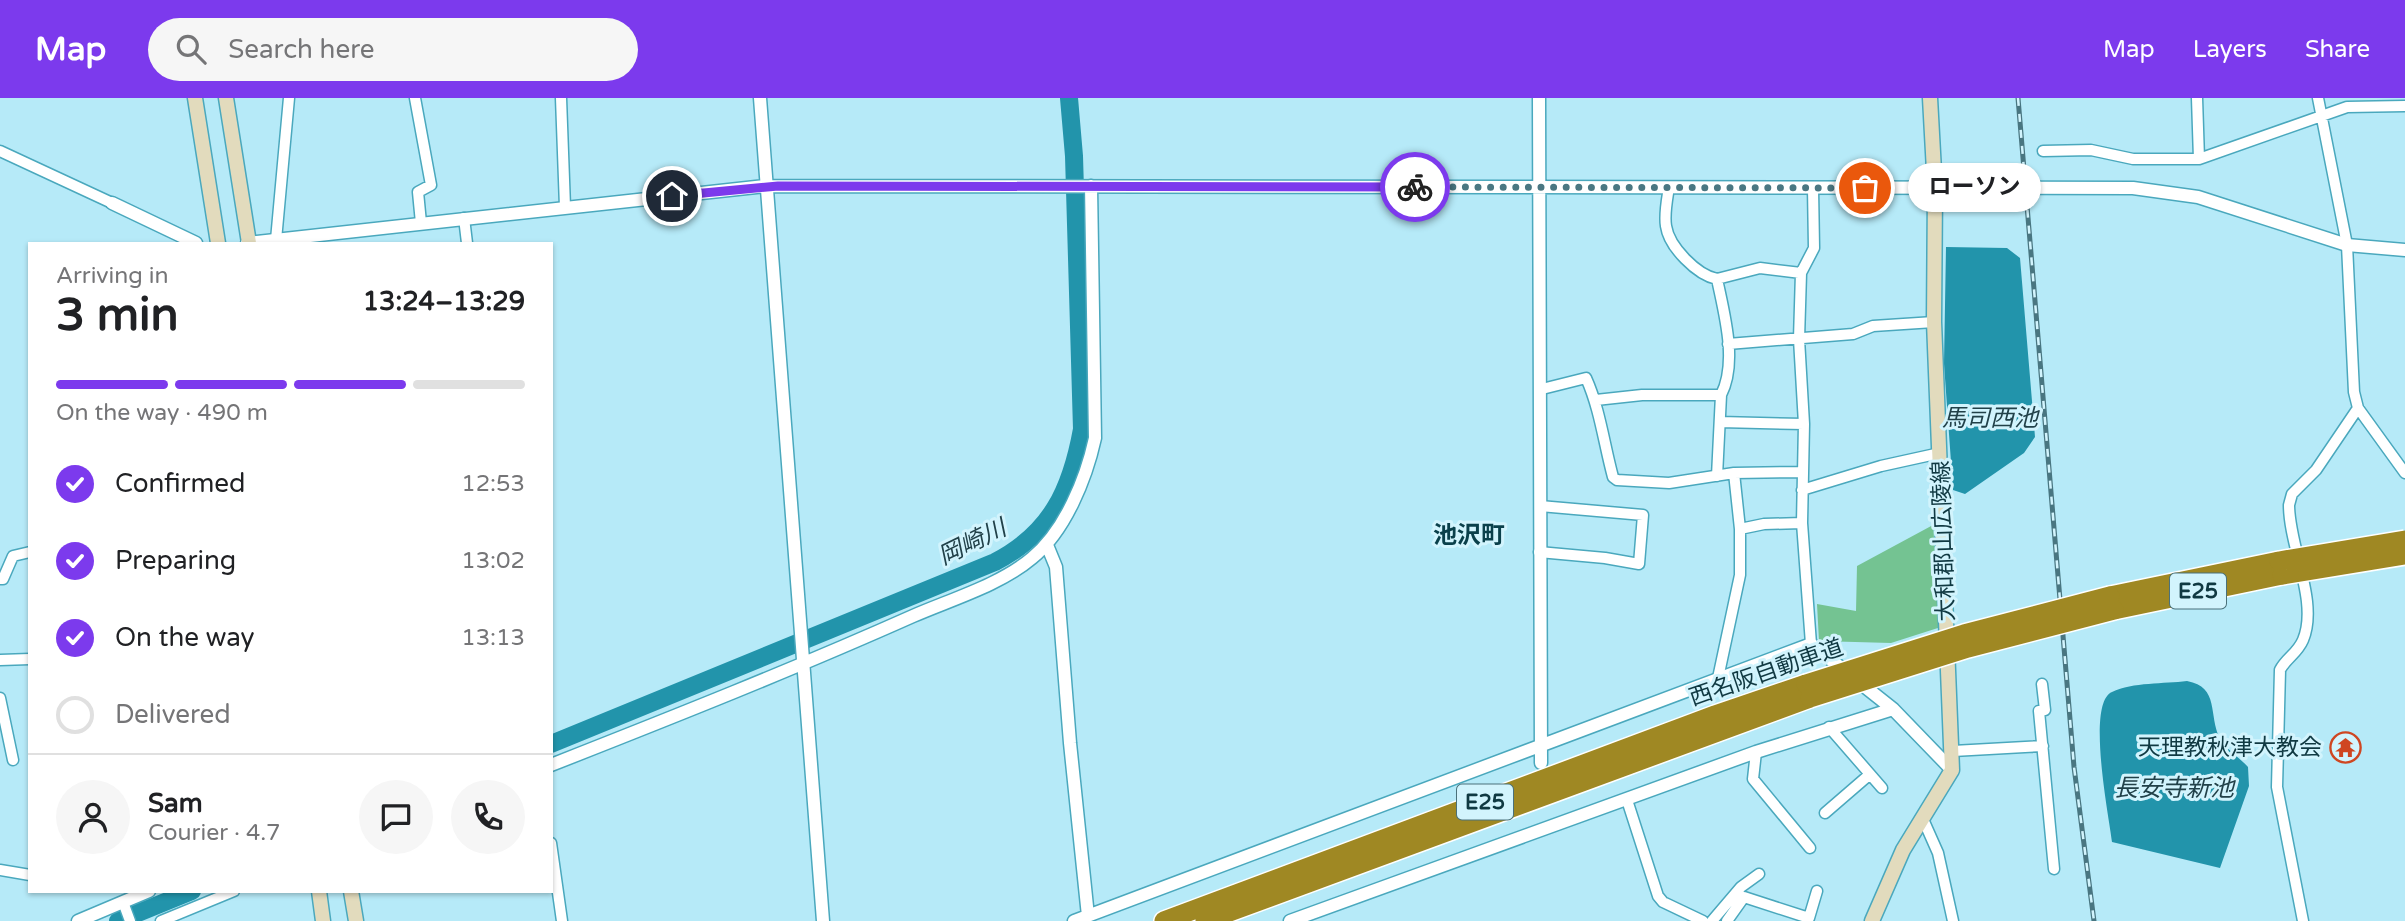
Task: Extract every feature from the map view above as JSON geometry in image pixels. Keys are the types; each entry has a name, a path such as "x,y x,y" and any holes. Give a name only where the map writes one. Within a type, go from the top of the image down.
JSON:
{"highway":[{"name":"西名阪自動車道","path":"1164,921 1715,715 1968,648 2112,603 2405,540"},
{"name":"西名阪自動車道","path":"2281,568 2405,555"},
{"name":"西名阪自動車道","path":"1205,921 1808,691"}],"main road":[{"path":"195,98 218,242"},
{"path":"226,98 248,242"},
{"name":"大和郡山広陵線","path":"1872,921 1922,817 1952,770 1934,322 1935,189 1930,98"},
{"path":"319,893 323,921"},
{"path":"351,893 356,921"}],"street":[{"path":"276,240 289,98"},
{"path":"415,98 430,181 429,188 418,192 421,223"},
{"path":"561,98 561,176 565,207"},
{"path":"760,98 823,921"},
{"path":"1539,98 1542,389 1539,552 1541,763"},
{"path":"2197,98 2199,159"},
{"path":"2318,98 2347,245 2354,392 2358,408 2405,473"},
{"path":"2043,152 2091,150 2133,159 2199,159 2320,115 2364,106 2402,103"},
{"path":"0,151 194,242"},
{"path":"257,242 765,186 2133,188 2198,197 2347,245 2405,250"},
{"path":"553,764 1014,570 1047,545 1090,462 1095,438 1088,186"},
{"path":"1669,187 1665,222 1667,232 1672,243 1704,276 1717,279 1760,268 1801,273"},
{"path":"1813,188 1814,248 1801,273 1799,339 1804,424 1802,523 1811,644 1893,709 1952,770"},
{"path":"464,218 467,242"},
{"path":"1717,279 1728,344 1727,384 1721,394 1717,476"},
{"path":"1728,344 1853,334 1873,326 1934,322"},
{"path":"1542,389 1586,379 1596,400 1601,433 1613,477 1617,480 1669,483 1734,473 1802,472"},
{"path":"1596,400 1642,394 1721,394"},
{"path":"2303,921 2277,787 2280,670 2284,662 2297,653 2305,637 2309,611 2289,505 2292,495 2316,470 2358,408"},
{"path":"1720,422 1804,424"},
{"path":"1802,490 1881,466 1940,453"},
{"path":"1718,678 1740,575 1740,529 1734,473"},
{"path":"1539,552 1639,564 1643,515 1540,506"},
{"path":"1740,529 1764,524 1802,523"},
{"path":"1047,545 1056,566 1070,743 1088,916"},
{"path":"0,579 4,579 13,556 28,552"},
{"path":"1074,921 1811,644"},
{"path":"0,660 28,659"},
{"path":"2042,684 2045,710 2039,712 2054,869"},
{"path":"0,698 13,760"},
{"path":"1290,921 1545,820 1626,800 1829,727 1893,709"},
{"path":"1829,727 1882,788"},
{"path":"1953,751 2043,747"},
{"path":"1756,752 1753,779 1810,848"},
{"path":"1825,813 1869,775"},
{"path":"1626,800 1658,896 1663,902 1703,921"},
{"path":"1922,817 1938,853 1953,921"},
{"path":"553,857 562,921"},
{"path":"0,870 28,875"},
{"path":"1712,921 1741,887 1759,874"},
{"path":"1727,921 1744,897 1809,918 1817,891"},
{"path":"78,921 144,893"},
{"path":"161,921 229,893"},
{"path":"123,902 130,921"}],"green space":[{"path":"1933,525 1941,627 1891,643 1819,641 1817,604 1856,611 1857,566"}],"water":[{"name":"馬司西池","path":"1946,247 2007,248 2020,258 2035,437 2024,453 1965,494 1953,490 1944,364"},
{"name":"長安寺新池","path":"2187,681 2197,684 2209,696 2220,739 2248,767 2249,786 2220,868 2112,842 2101,761 2101,716 2104,701 2112,692 2129,686"}],"waterway":[{"name":"岡崎川","path":"553,743 995,562 1031,538 1044,523 1055,508 1072,471 1082,429 1074,156 1069,98"},
{"name":"岡崎川","path":"118,921 187,893"}],"railway":[{"path":"2018,98 2074,767 2094,921"}],"way so far":[{"path":"1415,187 1865,188"}],"place":[{"name":"ローソン","path":"1865,188"},
{"name":"天理教秋津大教会","path":"2345,747"}],"district":[{"name":"池沢町","path":"1469,535"}],"route":[{"path":"672,196 765,186 1415,187"}]}
